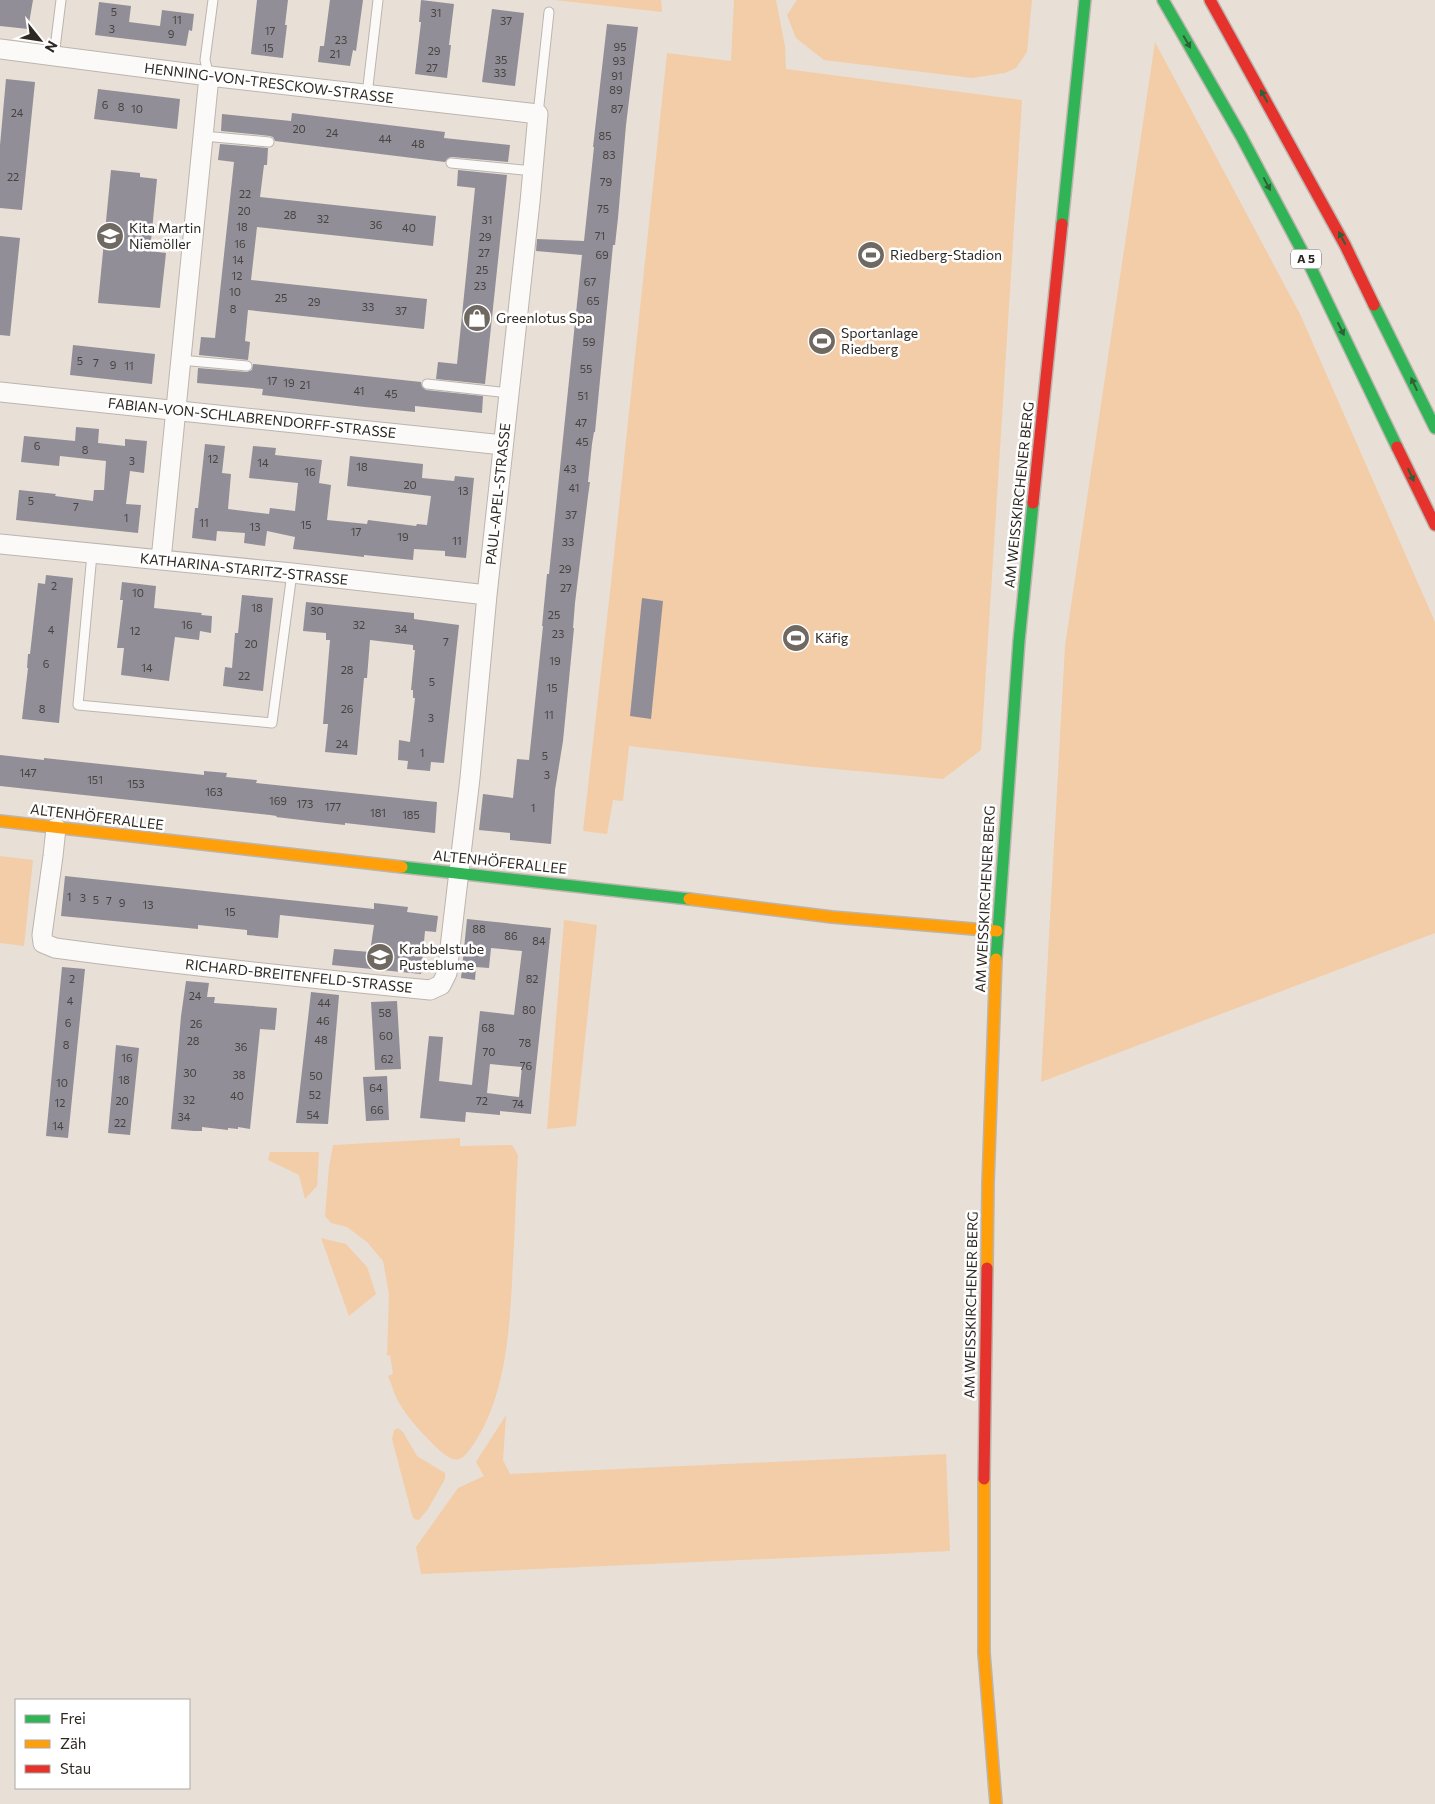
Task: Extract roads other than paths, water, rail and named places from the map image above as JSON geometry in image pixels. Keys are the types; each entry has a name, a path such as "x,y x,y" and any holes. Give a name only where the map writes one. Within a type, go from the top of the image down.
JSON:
{"main road":[{"name":"AM WEISSKIRCHENER BERG","path":"996,1804 984,1653 983,1536 987,1238 997,931 1019,641 1085,0"},
{"name":"A 5","path":"1163,0 1241,136 1310,266 1435,525"},
{"path":"1210,0 1345,245 1435,428"},
{"name":"ALTENHÖFERALLEE","path":"0,821 832,916 997,931"}],"street":[{"name":"HENNING-VON-TRESCKOW-STRASSE","path":"0,50 538,114"},
{"path":"161,560 174,409 209,76"},
{"name":"PAUL-APEL-STRASSE","path":"458,873 470,778 487,595 538,114"},
{"name":"FABIAN-VON-SCHLABRENDORFF-STRASSE","path":"0,392 503,445"},
{"name":"KATHARINA-STARITZ-STRASSE","path":"0,544 292,573 487,595"},
{"name":"RICHARD-BREITENFELD-STRASSE","path":"56,828 53,856 37,937 55,948 212,968 430,990 441,985 446,973 458,873"}],"lane":[{"path":"54,56 61,0"},
{"path":"209,76 205,60 213,0"},
{"path":"367,95 378,0"},
{"path":"538,114 549,12"},
{"path":"203,136 269,142"},
{"path":"451,162 533,171"},
{"path":"180,360 247,366"},
{"path":"427,384 509,392"},
{"path":"92,554 78,705 252,722 272,723 292,573"}],"place":[{"name":"Kita Martin Niemöller","path":"110,236"},
{"name":"Riedberg-Stadion","path":"871,255"},
{"name":"Greenlotus Spa","path":"477,318"},
{"name":"Sportanlage Riedberg","path":"822,341"},
{"name":"Käfig","path":"796,638"},
{"name":"Krabbelstube Pusteblume","path":"380,957"}]}
